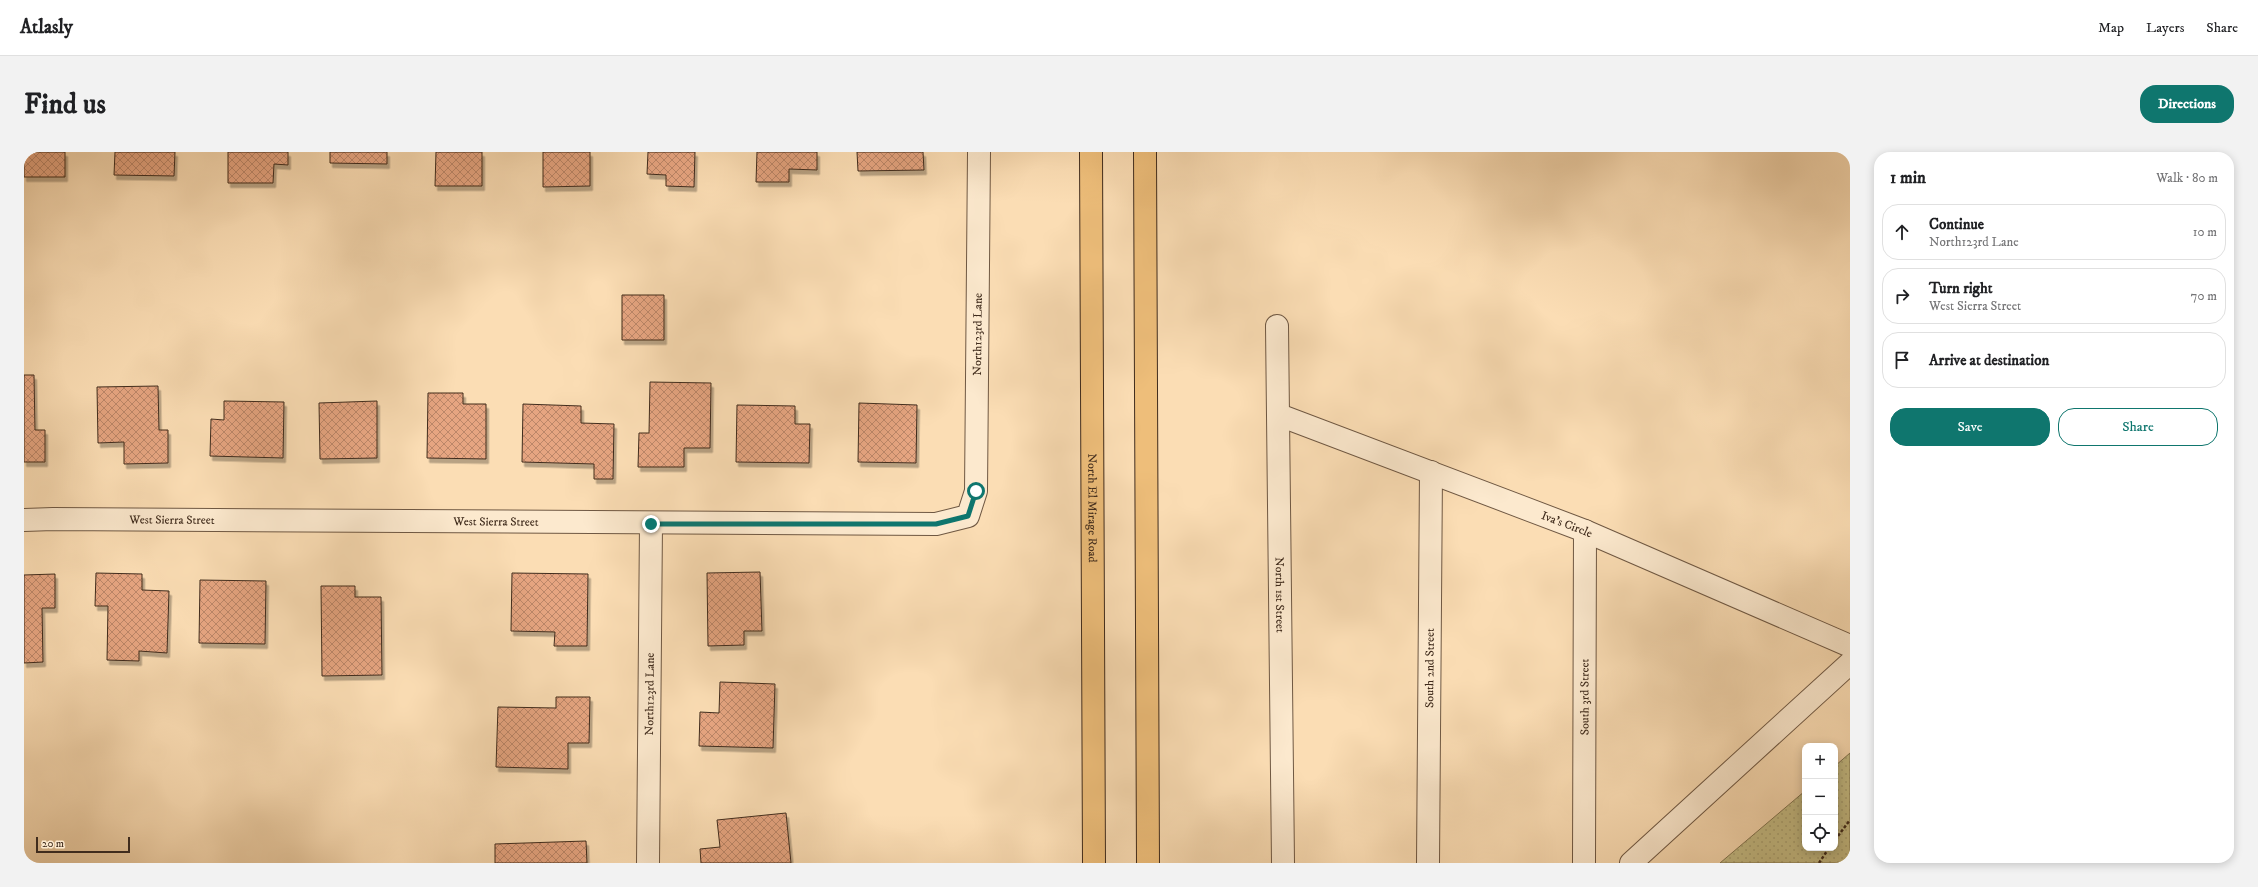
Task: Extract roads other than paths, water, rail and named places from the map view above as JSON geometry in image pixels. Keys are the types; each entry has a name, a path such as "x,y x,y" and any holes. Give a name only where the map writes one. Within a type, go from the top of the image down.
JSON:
{"main road":[{"name":"North El Mirage Road","path":"1091,152 1094,863"},
{"path":"1145,152 1148,863"}],"street":[{"name":"North123rd Lane","path":"968,516 976,491 979,152"},
{"name":"North 1st Street","path":"1277,326 1280,415 1283,863"},
{"name":"Iva's Circle","path":"1280,415 1586,531 1850,646"},
{"name":"South 2nd Street","path":"1428,863 1431,472"},
{"name":"West Sierra Street","path":"24,520 651,524 936,524 968,516"},
{"name":"North123rd Lane","path":"648,863 651,524"},
{"name":"South 3rd Street","path":"1584,863 1586,531"},
{"path":"1632,863 1850,663"}]}
